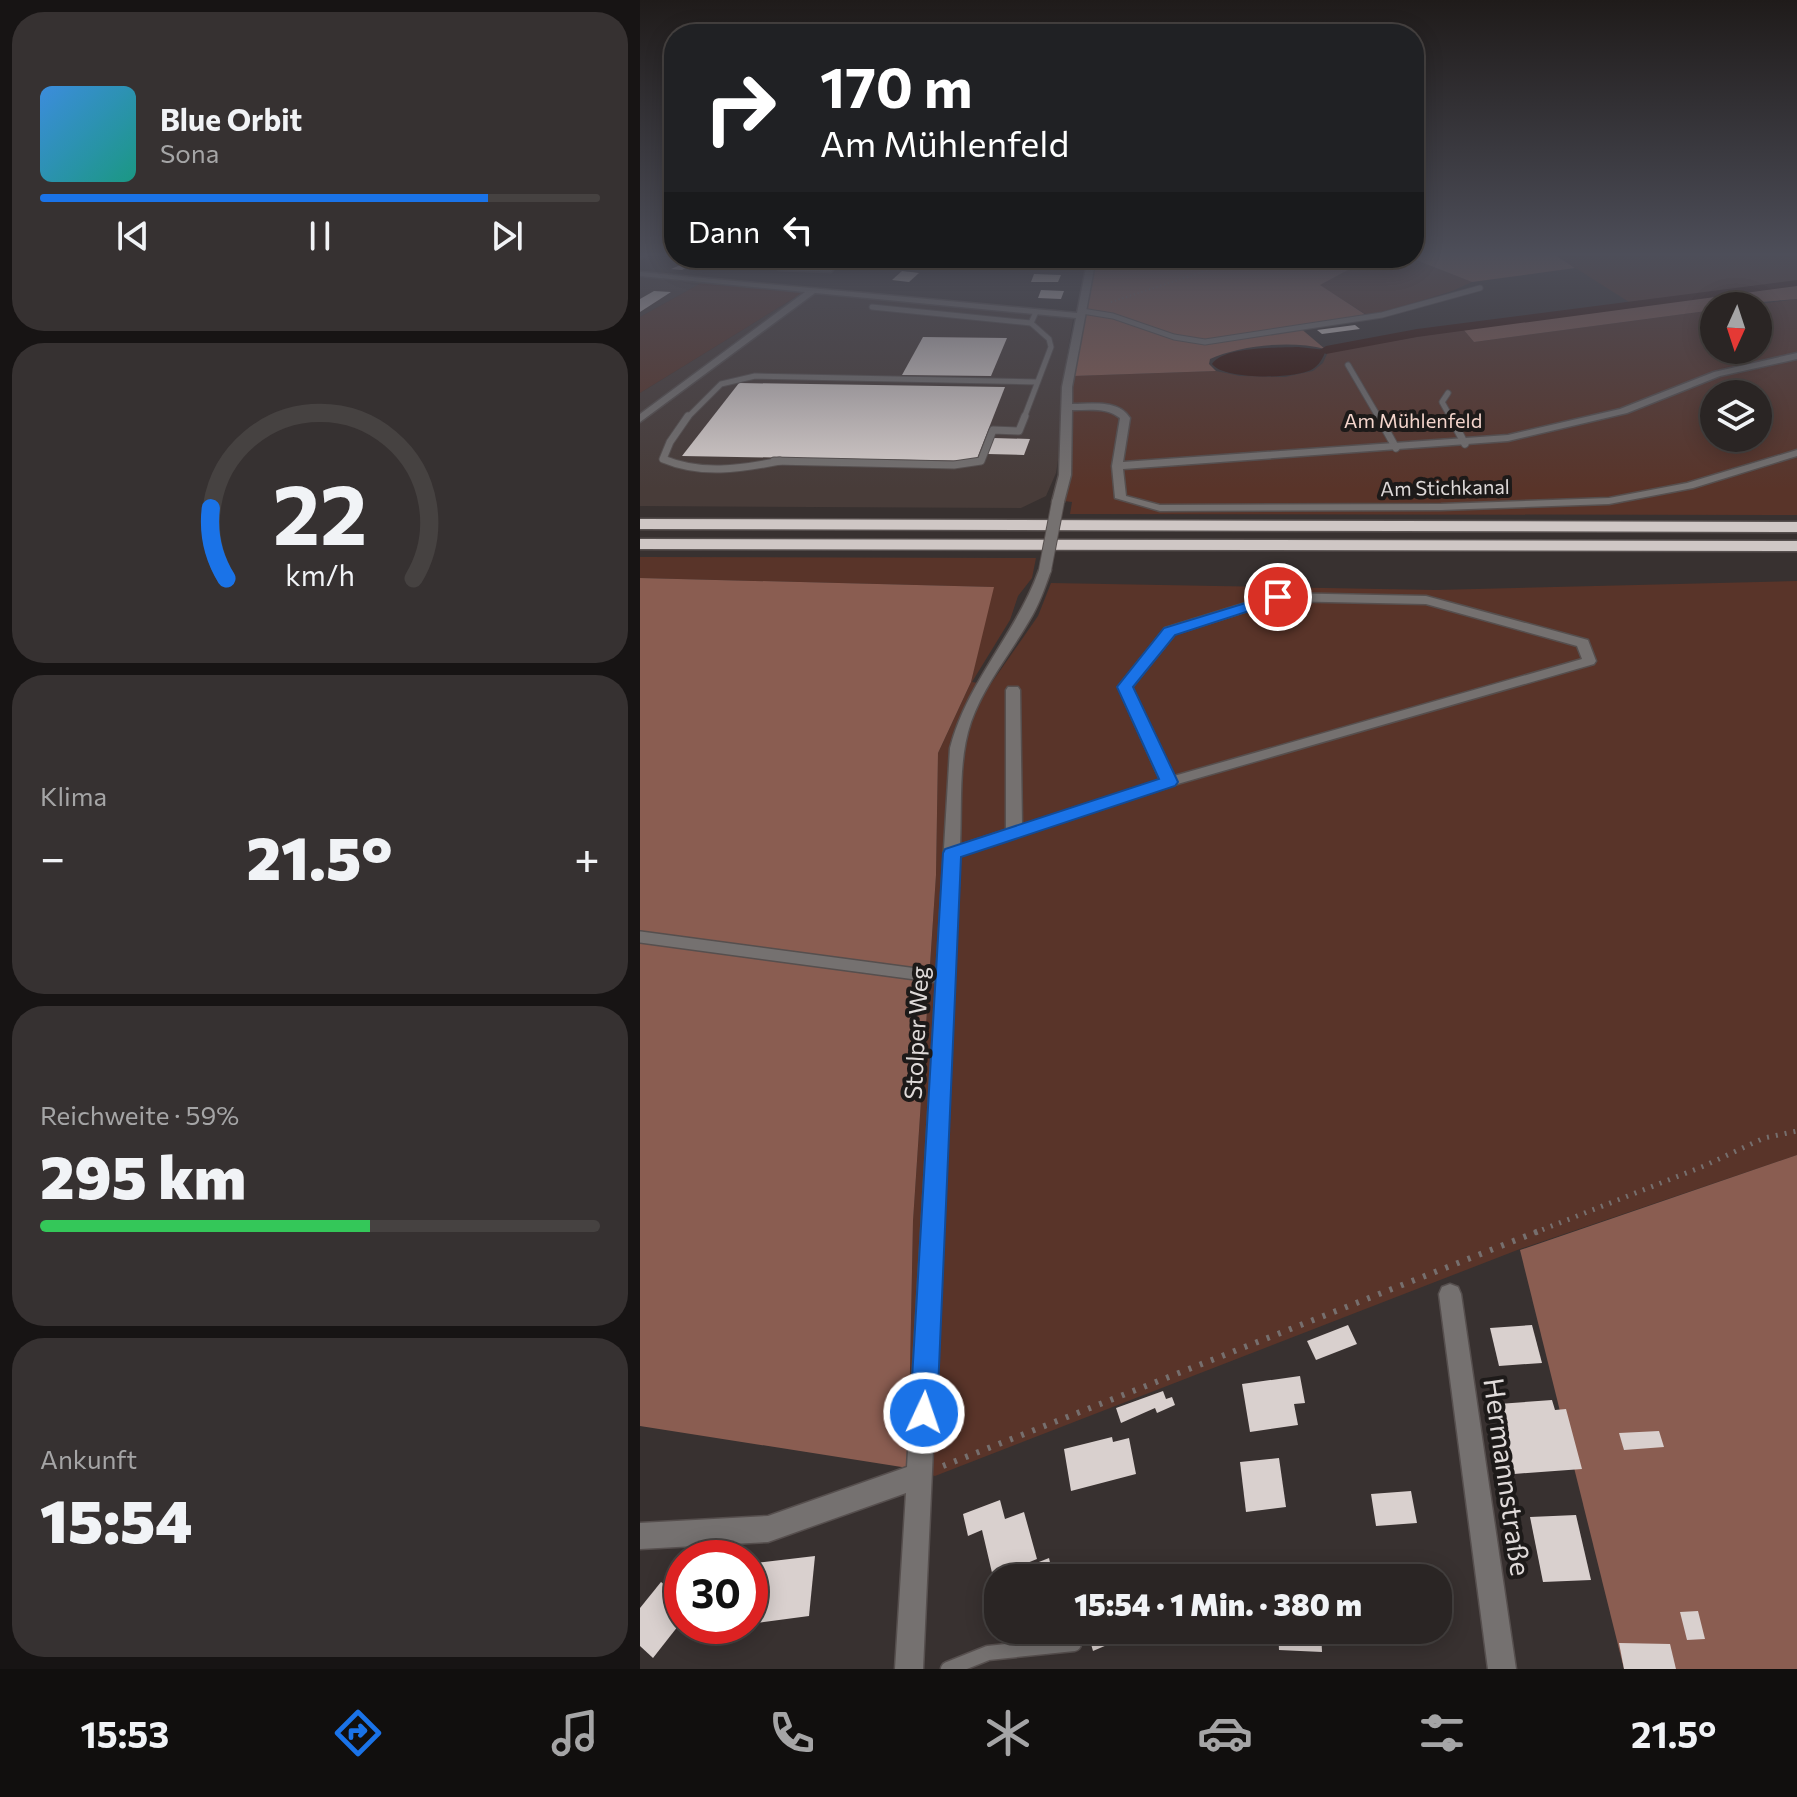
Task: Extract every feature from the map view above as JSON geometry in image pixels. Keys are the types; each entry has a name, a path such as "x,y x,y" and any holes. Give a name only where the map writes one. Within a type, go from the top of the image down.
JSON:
{"highway":[{"path":"640,524 1797,527"},
{"path":"640,544 1797,546"}],"street":[{"path":"640,419 756,333"},
{"name":"Stolper Weg","path":"909,1669 960,728 980,685 1027,618 1045,570 1065,475 1068,377 1077,333"},
{"name":"Am Stichkanal","path":"1117,466 1465,444 1524,435 1623,411 1717,374 1797,356"},
{"name":"Am Stichkanal","path":"1068,407 1106,407 1122,413 1125,418 1117,466 1121,498 1160,508 1441,507 1566,504 1638,498 1716,479 1797,453"},
{"path":"952,853 1169,782 1589,661 1583,643 1426,600 1278,597 1170,631 1125,687 1169,782"},
{"path":"1013,690 1014,833"},
{"name":"Hermannstraße","path":"1450,1294 1502,1669"},
{"path":"640,1536 768,1529 921,1475"}],"lane":[{"path":"768,461 954,465 981,461 993,430 1019,431 1051,343 1041,333"},
{"path":"1161,333 1205,342 1265,333"},
{"path":"1348,365 1396,448"},
{"path":"780,461 740,469 699,469 673,465 663,459 664,449 709,394 727,381 742,378 1037,382"},
{"path":"1448,393 1442,402 1465,444"},
{"path":"640,937 946,978"},
{"path":"948,1669 988,1653 1074,1644"}],"path":[{"path":"921,1475 1704,1166 1764,1138 1797,1131"}],"shaded area":[{"path":"738,333 1071,333 1062,386 1056,473 1046,496 1021,508 640,506 640,393"},
{"path":"1082,333 1306,333 1325,349 1267,345 1236,350 1210,359 1209,364 1216,371 1073,376"},
{"path":"1466,333 1542,333 1474,342"},
{"path":"1298,347 1326,350 1314,368 1289,375 1230,373 1212,364 1218,358 1239,351"},
{"path":"640,578 994,587 971,682 938,753 936,875 913,1221 908,1468 640,1426"},
{"path":"1797,1155 1797,1669 1624,1669 1520,1250"}],"green space":[{"path":"640,333 738,333 640,393"},
{"name":"Am Mühlenfeld","path":"1440,333 1466,333 1474,342 1542,333 1700,333 1700,364 1772,364 1772,333 1797,333 1797,515 1070,514 1072,502 1064,501 1073,376 1216,371 1240,376 1285,377 1313,371 1323,363 1328,352"},
{"path":"640,557 1036,558 1032,578 1018,596 1010,620 972,682 990,685 1038,616 1051,583 1436,590 1797,581 1797,1155 1520,1249 935,1476 908,1468 913,1221 936,875 938,753 971,682 992,587 640,578"}],"building":[{"path":"923,337 1007,338 991,376 902,375"},
{"path":"739,383 1005,387 976,461 682,456"},
{"path":"993,438 1030,439 1024,455 988,454"},
{"path":"1348,1325 1357,1344 1316,1360 1307,1341"},
{"path":"1532,1325 1542,1363 1499,1366 1490,1328"},
{"path":"1300,1376 1305,1403 1294,1404 1298,1425 1250,1432 1242,1384"},
{"path":"1163,1391 1166,1399 1172,1397 1175,1405 1157,1413 1155,1408 1121,1423 1116,1408"},
{"path":"1552,1400 1555,1410 1566,1409 1582,1469 1514,1474 1498,1404"},
{"path":"1659,1431 1664,1447 1624,1450 1619,1433"},
{"path":"1112,1437 1113,1442 1129,1438 1136,1474 1071,1491 1064,1449"},
{"path":"1279,1458 1286,1507 1246,1512 1240,1462"},
{"path":"1411,1491 1417,1523 1376,1526 1371,1494"},
{"path":"1000,1500 1005,1519 1024,1512 1037,1559 1025,1564 990,1564 982,1530 968,1536 963,1514"},
{"path":"1576,1515 1591,1580 1543,1582 1530,1517"},
{"path":"815,1556 809,1616 768,1622 768,1561"},
{"path":"1049,1558 1050,1564 1034,1564"},
{"path":"661,1582 664,1584 664,1644 653,1658 640,1646 640,1608"},
{"path":"1698,1611 1705,1639 1687,1640 1680,1612"},
{"path":"1619,1643 1670,1644 1676,1669 1624,1669"},
{"path":"1091,1644 1109,1644 1093,1651"},
{"path":"1279,1644 1322,1644 1322,1652 1279,1650"}],"waterway":[{"path":"1326,350 1418,333"}],"route":[{"path":"924,1413 952,853 1169,782 1125,687 1170,631 1278,597"}]}
